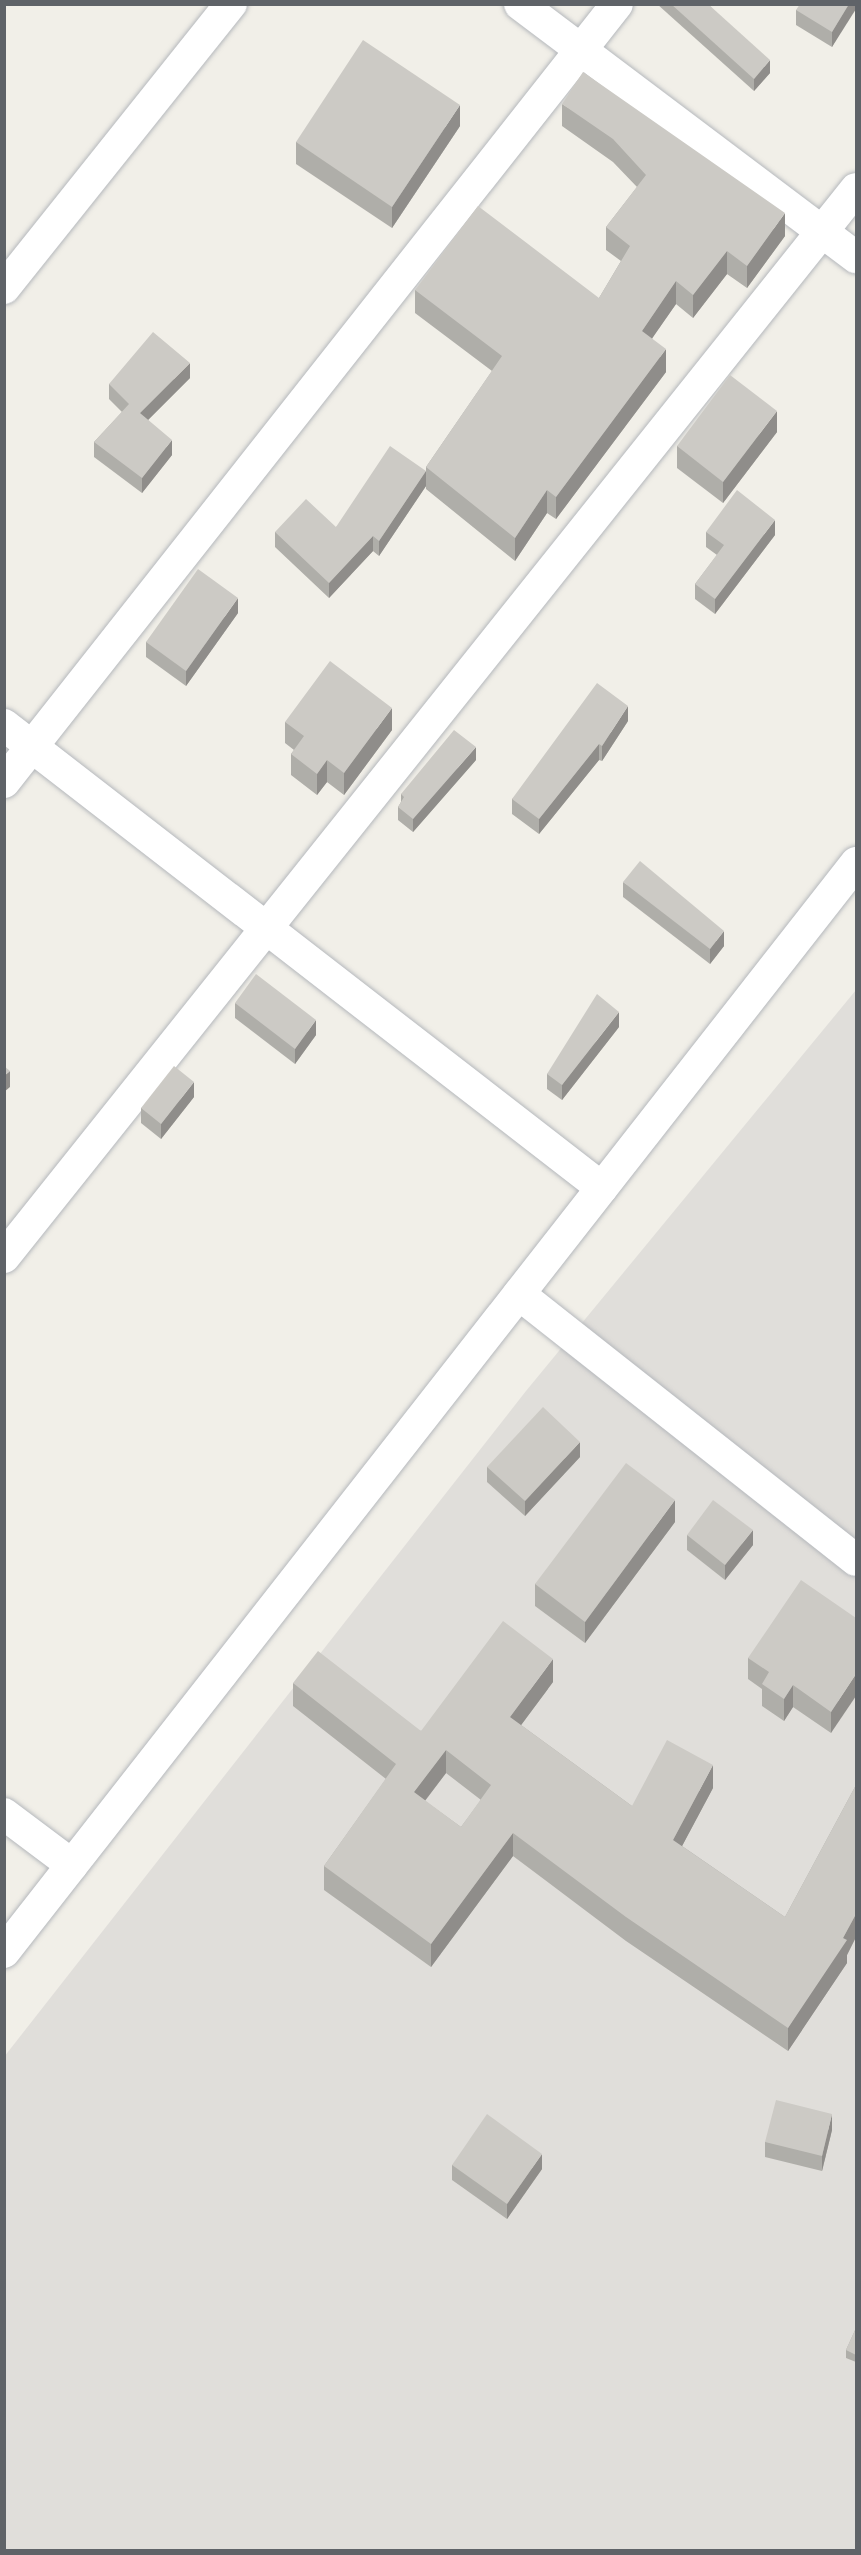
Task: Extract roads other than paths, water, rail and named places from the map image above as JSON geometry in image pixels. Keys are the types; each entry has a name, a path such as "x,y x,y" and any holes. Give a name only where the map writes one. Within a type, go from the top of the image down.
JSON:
{"street":[{"path":"4,288 231,4"},
{"path":"520,4 580,52 856,257"},
{"path":"4,782 617,4"},
{"path":"4,1257 824,232 856,189"},
{"path":"4,725 602,1188"},
{"path":"4,1952 856,863"},
{"path":"519,1294 856,1560"},
{"path":"4,1814 72,1866"}]}
